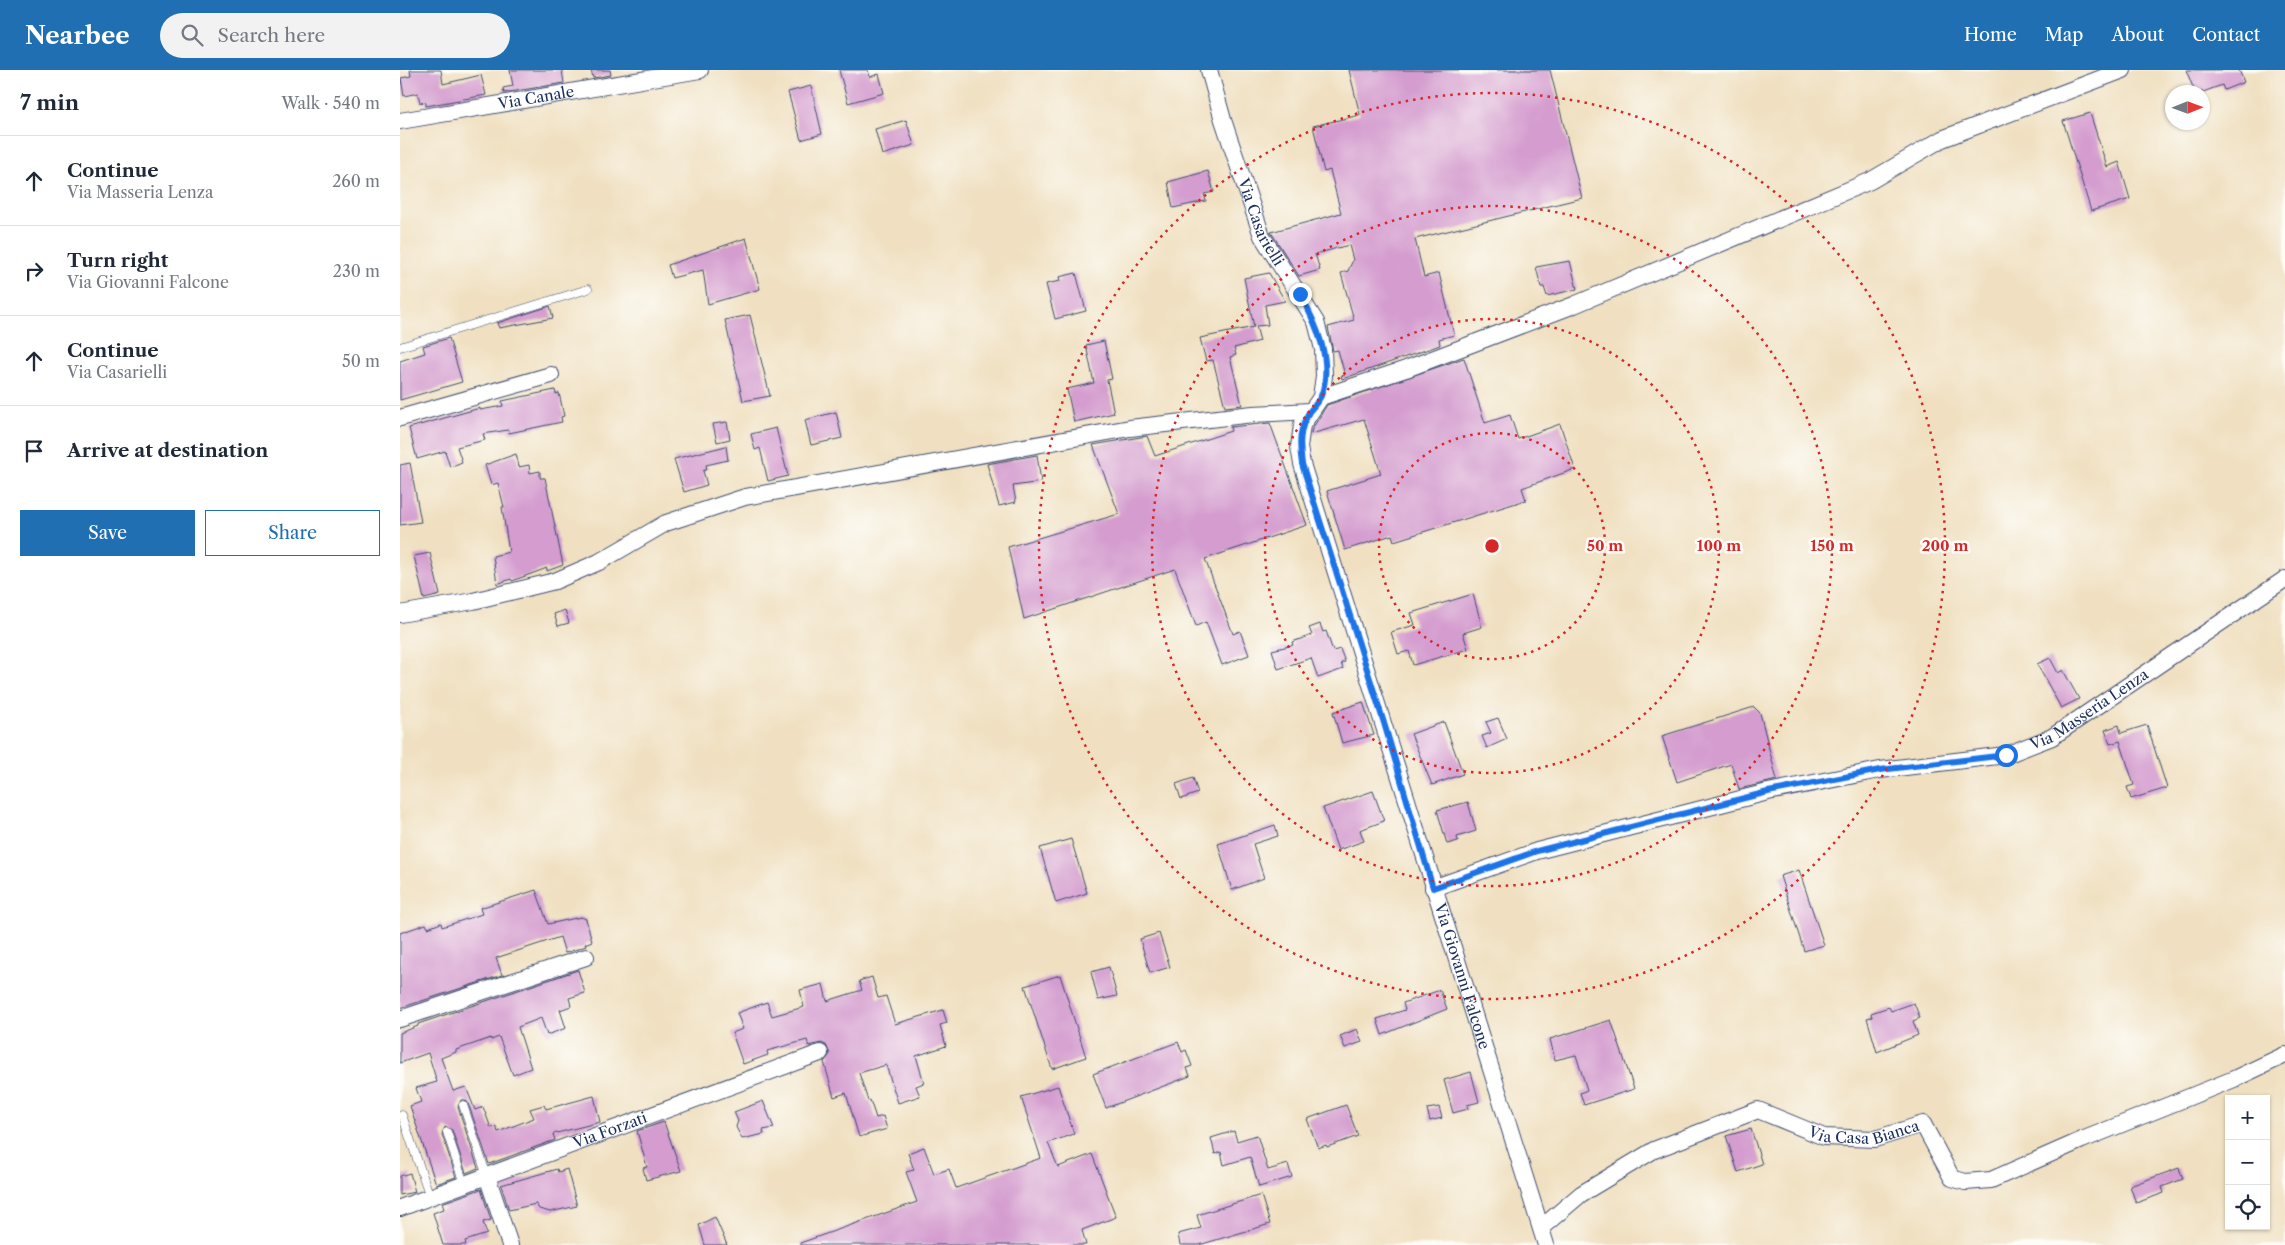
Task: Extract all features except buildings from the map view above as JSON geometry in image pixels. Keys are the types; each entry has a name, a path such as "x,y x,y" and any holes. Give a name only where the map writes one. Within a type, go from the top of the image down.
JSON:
{"street":[{"name":"Via Canale","path":"400,121 700,70"},
{"name":"Via Casarielli","path":"1210,70 1226,129 1262,236 1316,322 1323,349 1324,376 1320,397"},
{"path":"1320,397 1406,369 1574,305 1870,181 1942,140 2123,70"},
{"path":"400,418 551,375"},
{"name":"Via Giovanni Falcone","path":"1320,397 1302,425 1299,447 1302,464 1546,1245"},
{"path":"400,614 473,601 555,581 599,562 666,523 745,497 1130,428 1253,414 1310,411"},
{"name":"Via Masseria Lenza","path":"1433,888 1537,851 1768,792 1880,770 2006,755 2052,737 2285,579"},
{"path":"400,1019 586,957"},
{"name":"Via Forzati","path":"400,1208 820,1053"},
{"name":"Via Casa Bianca","path":"1542,1228 1581,1194 1654,1150 1758,1110 1824,1137 1875,1139 1923,1124 1952,1178 1965,1182 1983,1181 1992,1180 2082,1140 2234,1079 2285,1055"},
{"path":"487,1176 510,1245"}],"lane":[{"path":"400,347 588,290"},
{"path":"463,1105 487,1176"},
{"path":"402,1115 430,1197"},
{"path":"447,1132 464,1185"}],"route":[{"path":"1300,294 1316,322 1323,349 1324,376 1320,397 1302,425 1299,447 1302,464 1384,723 1433,888 1537,851 1768,792 1880,770 2006,755"}]}
